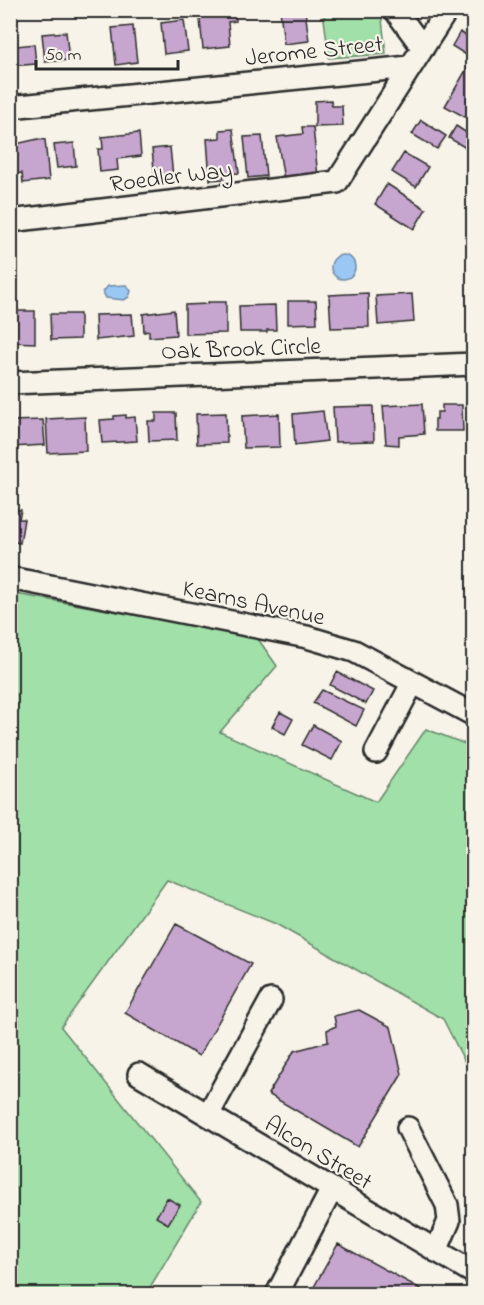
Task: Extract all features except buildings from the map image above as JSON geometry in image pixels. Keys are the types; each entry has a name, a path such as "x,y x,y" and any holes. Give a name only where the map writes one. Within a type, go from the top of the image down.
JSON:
{"street":[{"path":"395,10 423,48"},
{"path":"409,66 447,10"},
{"name":"Jerome Street","path":"10,107 409,66"},
{"name":"Roedler Way","path":"10,221 338,182 409,66"},
{"name":"Oak Brook Circle","path":"10,383 474,364"},
{"name":"Kearns Avenue","path":"10,578 307,637 354,651 412,684 474,715"},
{"path":"375,752 412,684"},
{"path":"208,1115 271,1000"},
{"name":"Alcon Street","path":"139,1074 474,1273"},
{"path":"408,1128 447,1204 449,1221 436,1251"},
{"path":"277,1294 332,1189"}],"green space":[{"path":"323,11 381,11 386,54 329,58"},
{"path":"10,593 256,636 277,666 220,732 376,802 426,729 473,747 473,1078 443,1019 276,924 167,880 61,1027 201,1202 146,1294 11,1294"}],"water":[{"path":"343,255 351,259 355,267 351,275 343,279 335,275 331,267 335,259"},
{"path":"127,285 131,291 129,297 124,300 106,298 103,292 108,286"}]}
